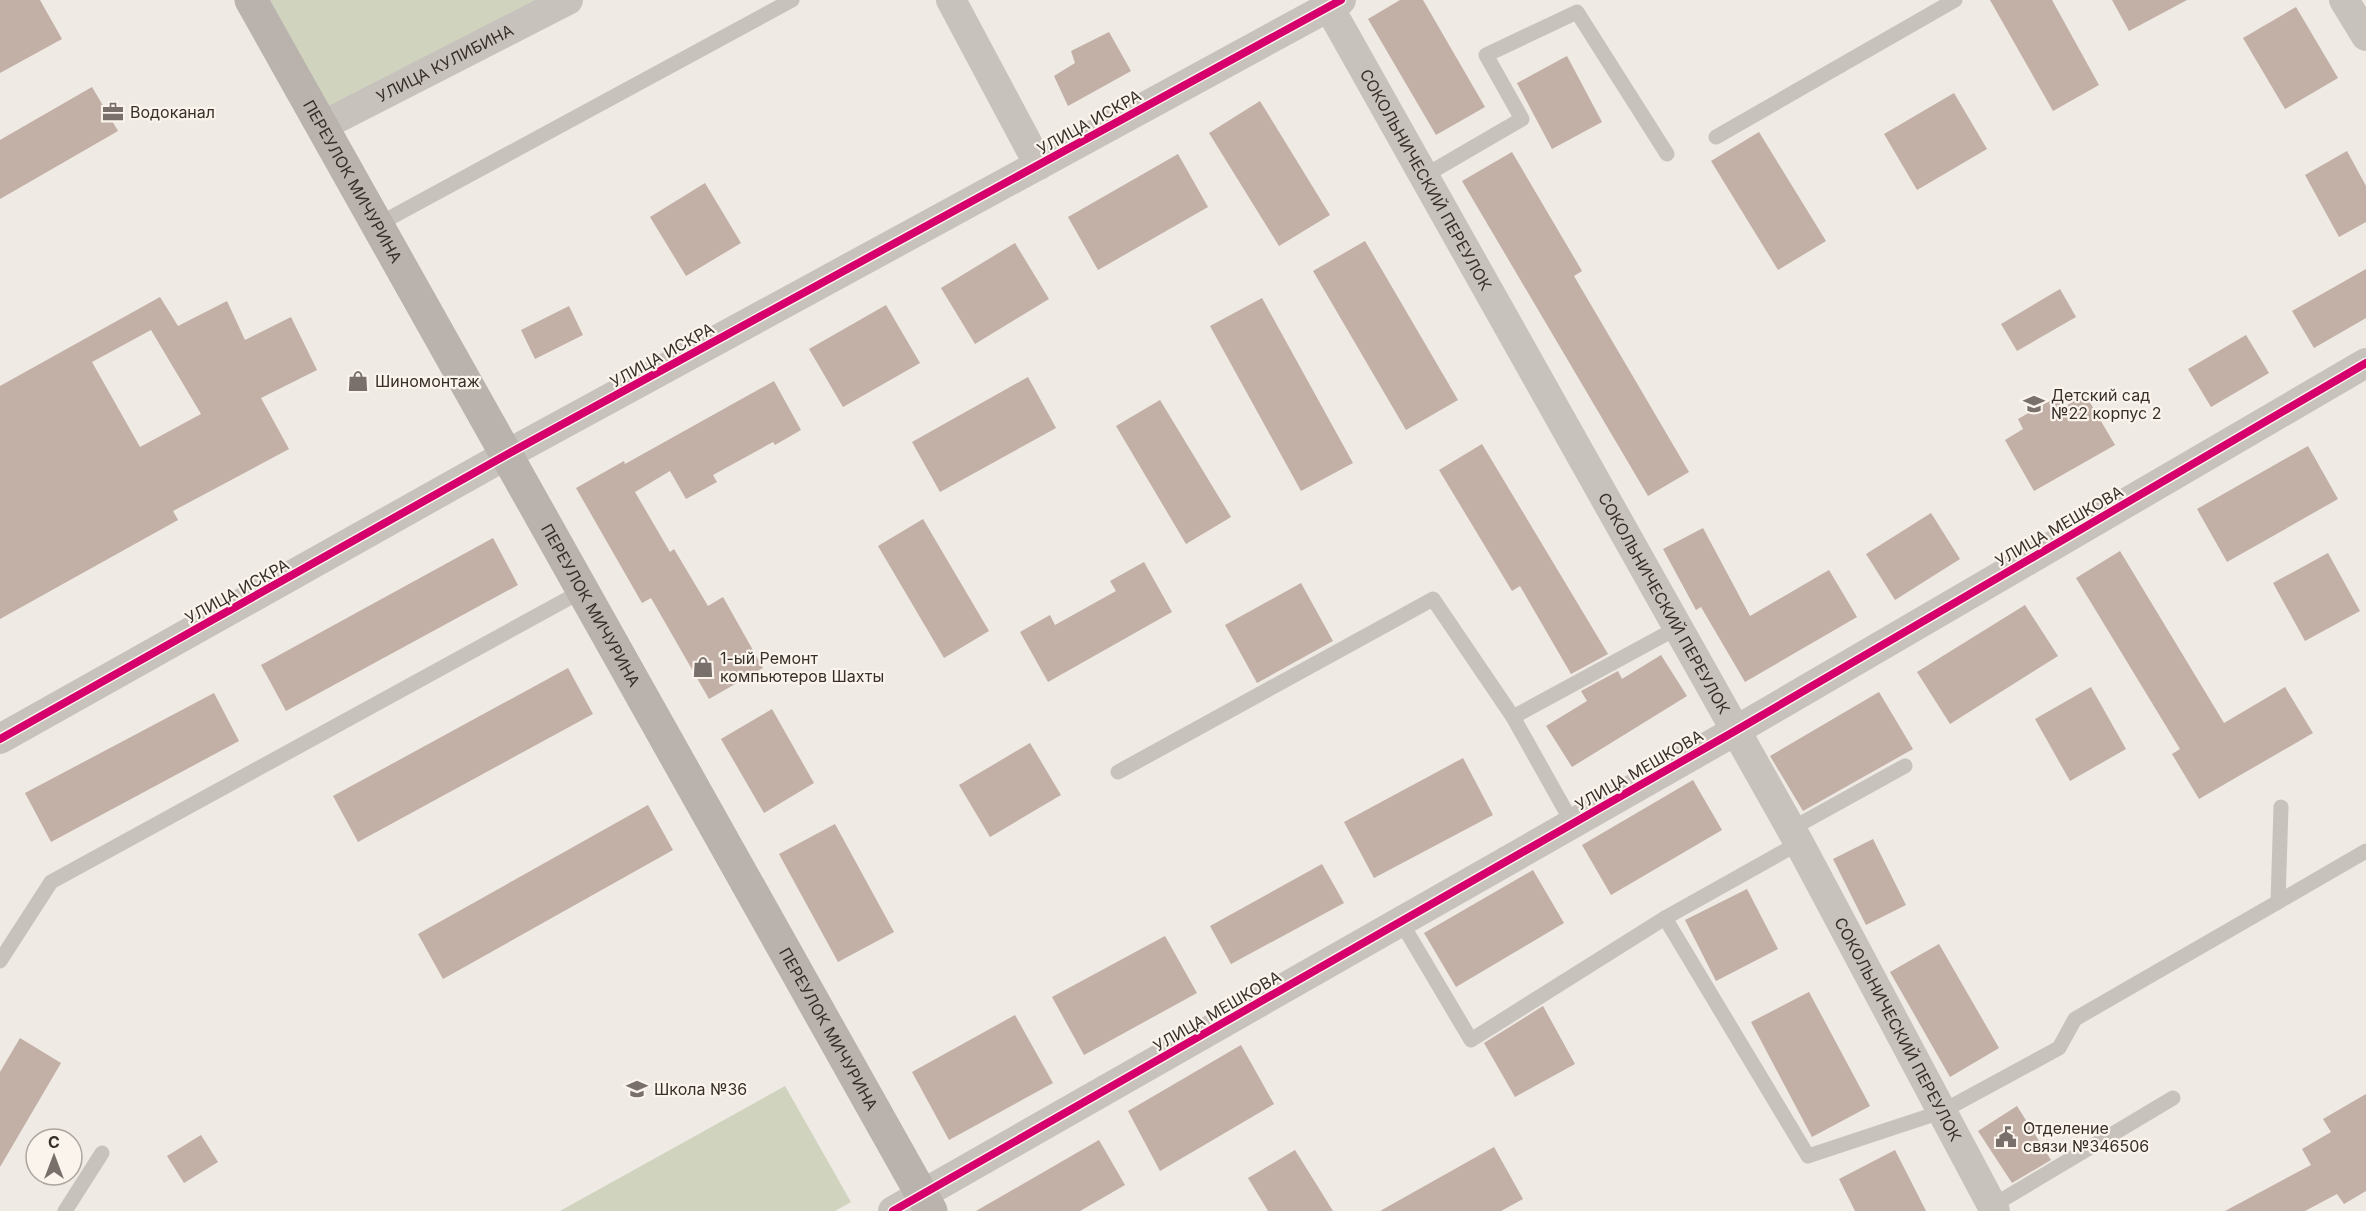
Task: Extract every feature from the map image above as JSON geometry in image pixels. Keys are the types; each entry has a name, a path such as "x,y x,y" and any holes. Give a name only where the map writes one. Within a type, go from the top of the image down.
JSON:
{"main road":[{"name":"ПЕРЕУЛОК МИЧУРИНА","path":"250,0 926,1203"}],"street":[{"name":"УЛИЦА КУЛИБИНА","path":"322,126 568,0"},
{"path":"951,0 1039,165"},
{"path":"2344,0 2366,36"},
{"name":"УЛИЦА ИСКРА","path":"0,739 506,455 1039,165 1332,2"},
{"name":"СОКОЛЬНИЧЕСКИЙ ПЕРЕУЛОК","path":"1332,2 1424,176 1795,836 1994,1208"},
{"name":"УЛИЦА МЕШКОВА","path":"893,1211 926,1203 1401,922 1735,731 2366,363"}],"lane":[{"path":"377,225 792,0"},
{"path":"1716,137 1955,0"},
{"path":"1424,176 1522,119 1486,55 1577,12 1667,154"},
{"path":"0,961 51,882 582,591"},
{"path":"1118,772 1433,599 1513,717 1573,824"},
{"path":"1513,717 1677,628"},
{"path":"1401,922 1471,1040 1905,766"},
{"path":"2278,902 2281,807"},
{"path":"1665,918 1808,1156 1941,1112 2059,1048 2075,1019 2366,851"},
{"path":"1994,1208 2173,1098"},
{"path":"65,1211 102,1153"}],"green space":[{"path":"263,0 537,0 326,114"},
{"path":"785,1086 851,1202 835,1211 560,1211"}],"building":[{"path":"0,0 40,0 62,39 0,73"},
{"path":"1400,0 1423,0 1485,107 1436,135 1368,19"},
{"path":"1990,0 2052,0 2099,85 2053,111"},
{"path":"2112,0 2187,0 2129,31"},
{"path":"2296,7 2338,78 2285,109 2243,38"},
{"path":"1109,32 1131,71 1068,106 1054,76 1075,63 1071,51"},
{"path":"1567,56 1602,122 1552,149 1517,83"},
{"path":"92,87 118,131 0,199 0,140"},
{"path":"1954,93 1987,149 1917,190 1884,134"},
{"path":"1260,101 1330,215 1279,246 1209,133"},
{"path":"1759,132 1826,241 1778,270 1711,161"},
{"path":"2347,151 2366,186 2366,222 2339,237 2305,175"},
{"path":"1512,152 1582,271 1574,276 1689,472 1648,496 1462,181"},
{"path":"1178,154 1208,207 1098,270 1068,217"},
{"path":"705,183 741,243 686,276 650,217"},
{"path":"1365,241 1458,400 1406,430 1313,271"},
{"path":"1015,243 1049,299 975,344 941,288"},
{"path":"2366,269 2366,318 2314,348 2292,311"},
{"path":"2060,289 2076,317 2017,351 2001,324"},
{"path":"160,297 178,326 227,301 245,340 291,317 317,370 261,398 289,449 173,511 178,520 0,619 0,386","holes":["151,330 201,414 140,447 92,362"]},
{"path":"1262,298 1353,463 1301,491 1210,326"},
{"path":"886,305 920,363 843,407 809,349"},
{"path":"569,306 583,335 535,359 521,330"},
{"path":"2246,335 2269,373 2211,407 2188,369"},
{"path":"1028,377 1056,428 940,492 912,442"},
{"path":"774,381 801,430 775,445 773,442 713,475 717,482 686,499 670,471 635,492 670,552 674,549 708,606 723,597 763,668 709,699 651,598 642,603 576,488 624,461 625,464"},
{"path":"2085,394 2115,445 2034,491 2005,440 2023,429 2018,419 2060,395 2066,406"},
{"path":"1160,400 1231,517 1186,544 1116,426"},
{"path":"1482,444 1608,654 1571,674 1520,586 1512,591 1439,470"},
{"path":"2308,446 2338,499 2227,562 2197,509"},
{"path":"1931,513 1960,559 1895,600 1866,554"},
{"path":"923,519 989,631 944,658 878,546"},
{"path":"1703,528 1750,616 1829,570 1857,617 1745,682 1701,607 1696,610 1663,549"},
{"path":"493,538 518,585 286,711 261,665"},
{"path":"2120,551 2224,723 2285,687 2313,733 2199,799 2172,754 2180,749 2076,578"},
{"path":"2328,553 2360,611 2305,641 2273,583"},
{"path":"1144,562 1172,612 1048,682 1020,632 1050,615 1055,625 1116,591 1110,581"},
{"path":"1301,583 1333,641 1257,683 1225,625"},
{"path":"2025,605 2058,656 1950,724 1917,672"},
{"path":"1661,655 1687,696 1572,767 1546,726 1587,701 1581,691 1618,671 1622,679"},
{"path":"568,668 593,714 358,842 333,796"},
{"path":"2091,687 2126,749 2070,781 2035,719"},
{"path":"1879,692 1913,749 1803,811 1770,756"},
{"path":"214,693 239,741 51,842 25,793"},
{"path":"772,709 814,783 764,813 721,739"},
{"path":"1030,743 1061,795 990,837 959,785"},
{"path":"1463,758 1493,815 1374,878 1344,822"},
{"path":"1693,780 1722,830 1611,895 1582,845"},
{"path":"648,805 673,850 443,979 418,934"},
{"path":"835,824 894,932 838,962 779,854"},
{"path":"1873,839 1906,905 1866,925 1833,859"},
{"path":"1322,864 1344,903 1231,964 1210,926"},
{"path":"1533,870 1564,923 1456,987 1424,933"},
{"path":"1747,889 1778,949 1716,981 1685,920"},
{"path":"1165,936 1197,993 1084,1055 1052,997"},
{"path":"1939,944 1999,1048 1950,1077 1890,972"},
{"path":"1809,992 1870,1106 1812,1137 1751,1022"},
{"path":"1543,1006 1575,1064 1515,1097 1484,1043"},
{"path":"1015,1015 1053,1083 949,1140 912,1072"},
{"path":"20,1038 61,1063 0,1167 0,1072"},
{"path":"1241,1045 1274,1104 1160,1171 1128,1111"},
{"path":"2366,1094 2366,1191 2344,1204 2337,1194 2305,1211 2225,1211 2311,1165 2302,1149 2331,1132 2323,1119"},
{"path":"2017,1106 2051,1160 2012,1183 1978,1131"},
{"path":"201,1135 218,1162 184,1183 167,1156"},
{"path":"1099,1140 1125,1185 1080,1211 976,1211"},
{"path":"1494,1147 1523,1199 1501,1211 1380,1211"},
{"path":"1295,1150 1333,1211 1268,1211 1248,1178"},
{"path":"1895,1150 1926,1211 1855,1211 1839,1179"}],"cycle path":[{"path":"0,739 506,455 1341,0"},
{"path":"893,1211 1735,731 2366,363"}],"place":[{"name":"Водоканал","path":"113,112"},
{"name":"Шиномонтаж","path":"358,381"},
{"name":"Детский сад №22 корпус 2","path":"2034,404"},
{"name":"1-ый Ремонт компьютеров Шахты","path":"703,667"},
{"name":"Школа №36","path":"637,1089"},
{"name":"Отделение связи №346506","path":"2006,1137"}]}
